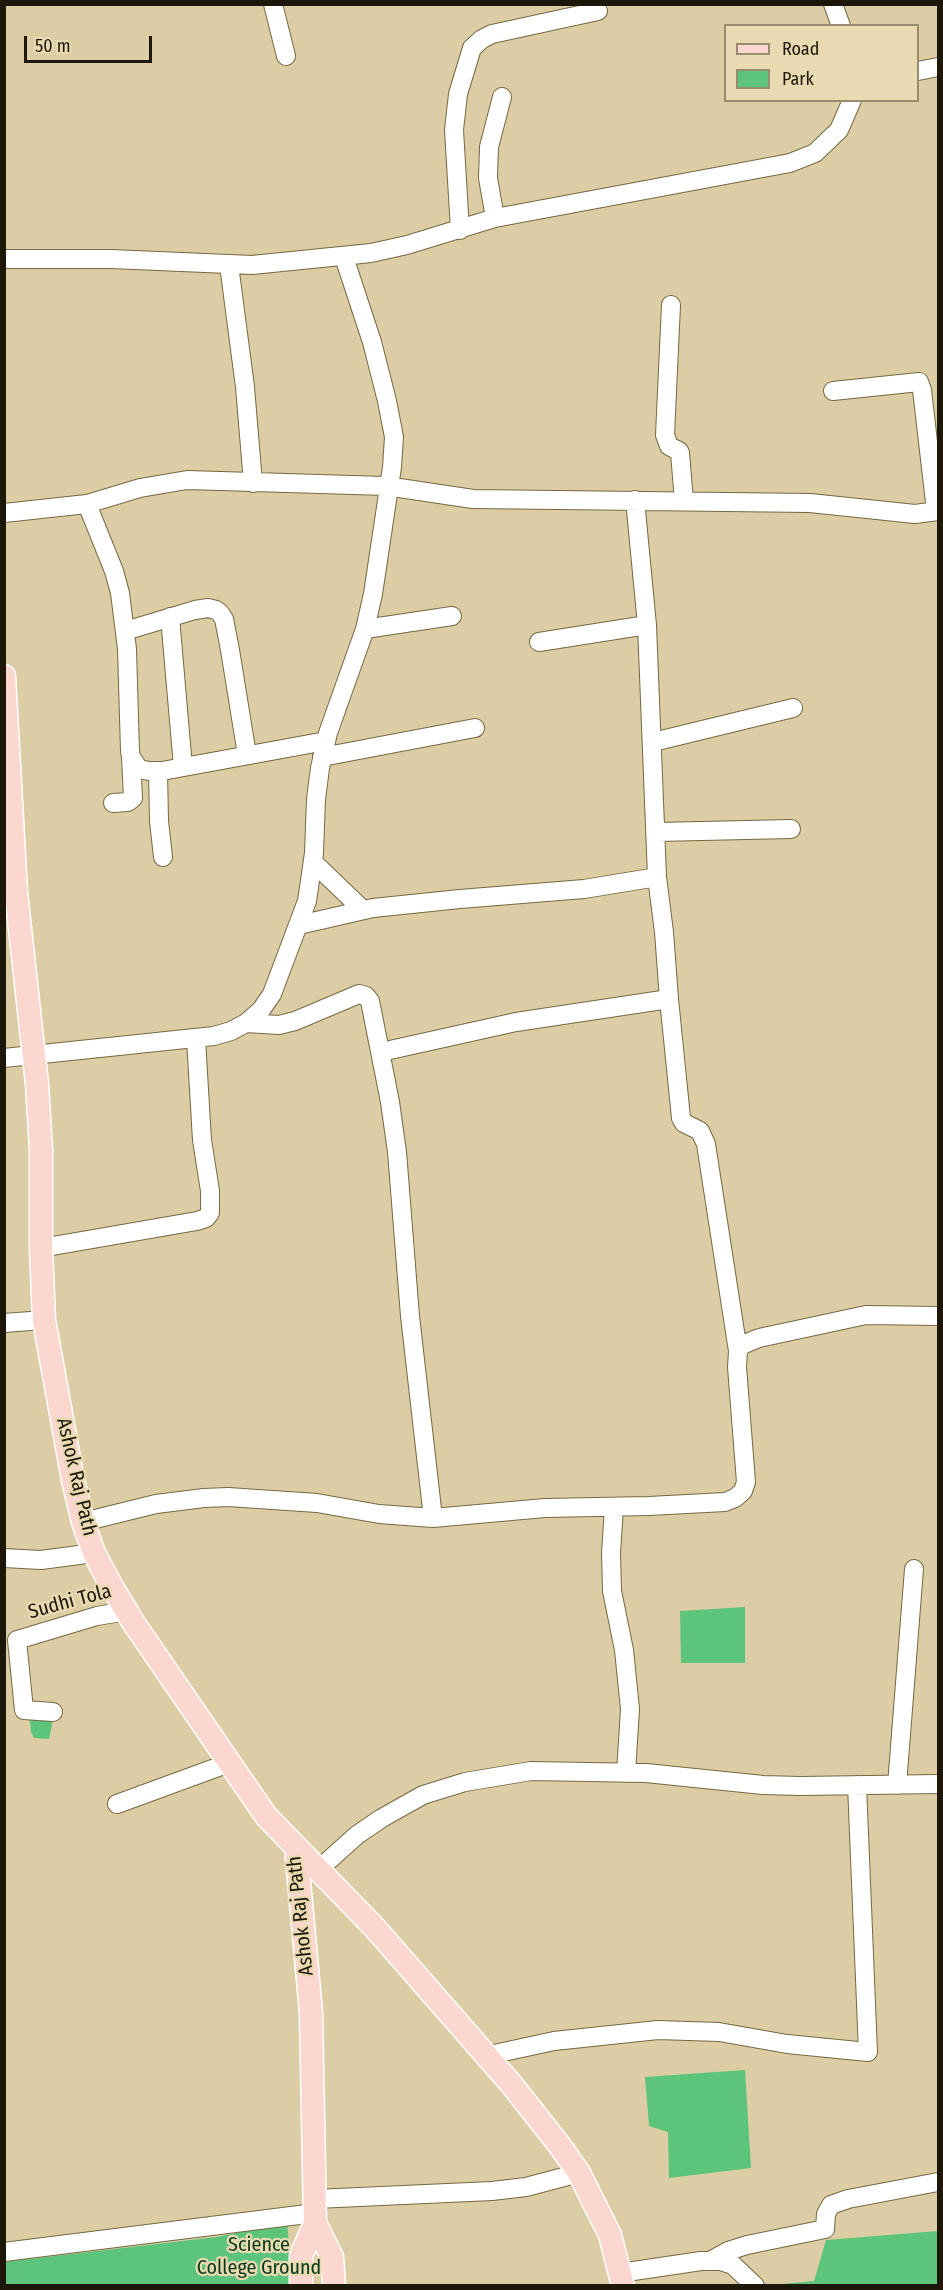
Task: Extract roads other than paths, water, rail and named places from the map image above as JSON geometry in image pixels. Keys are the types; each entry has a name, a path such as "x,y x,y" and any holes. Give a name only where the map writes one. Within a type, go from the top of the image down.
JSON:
{"main road":[{"name":"Ashok Raj Path","path":"4,676 8,807 42,1149 41,1248 44,1320 73,1480 83,1522 94,1552 127,1611 266,1816 296,1848 311,2013 315,2212 332,2257 334,2286"},
{"path":"296,1848 374,1927 542,2121 579,2173 610,2235 622,2279"},
{"path":"301,2286 301,2256 315,2212"}],"street":[{"path":"273,4 286,56"},
{"path":"833,4 840,24"},
{"path":"460,230 454,130 458,94 472,48 492,34 598,11"},
{"path":"919,70 939,67"},
{"path":"495,218 488,178 489,147 502,97"},
{"path":"4,260 131,259 229,265 344,257 407,245 495,218 790,163 815,153 839,130 851,102"},
{"path":"4,1058 196,1039 231,1031 246,1023 261,1010 272,994 307,901 313,862 316,799 324,749 365,628 379,558 393,450 392,422 372,342 344,257"},
{"path":"229,265 245,387 253,483"},
{"path":"670,304 665,435 669,446 680,453 684,501"},
{"path":"4,513 87,504 140,488 187,480 388,486 473,499 810,503 915,514 937,511 922,390 919,382 833,391"},
{"path":"83,1522 156,1504 204,1497 317,1503 378,1514 433,1518 545,1508 725,1502 735,1498 743,1491 746,1470 737,1367 738,1351 706,1143 700,1131 684,1123 681,1118 657,877 647,625 635,500"},
{"path":"87,504 114,571 126,631 133,798 128,802 113,803"},
{"path":"126,631 208,608 216,610 224,619 247,755"},
{"path":"365,628 452,616"},
{"path":"171,617 183,767"},
{"path":"539,642 647,625"},
{"path":"653,742 793,708"},
{"path":"131,757 139,769 158,771 247,755 324,749 475,728"},
{"path":"158,771 159,821 163,856"},
{"path":"657,832 791,829"},
{"path":"313,862 363,910"},
{"path":"299,925 363,910 584,889 657,877"},
{"path":"246,1023 279,1025 295,1021 359,994 366,996 370,1001 381,1052 397,1152 410,1316 433,1518"},
{"path":"381,1052 516,1022 669,999"},
{"path":"41,1248 198,1221 206,1218 210,1213 210,1191 201,1131 196,1039"},
{"path":"738,1351 748,1341 866,1315 939,1316"},
{"path":"4,1323 44,1320"},
{"path":"614,1507 610,1574 614,1606 624,1650 630,1709 626,1773"},
{"path":"4,1558 41,1560 94,1552"},
{"path":"897,1785 914,1569"},
{"name":"Sudhi Tola","path":"53,1712 24,1710 17,1640 97,1616 127,1611"},
{"path":"117,1804 229,1763"},
{"path":"318,1870 336,1852 382,1818 423,1795 465,1782 531,1771 626,1773 763,1785 939,1784"},
{"path":"485,2056 554,2041 658,2030 719,2032 787,2044 868,2052 857,1785"},
{"path":"4,2252 492,2191 535,2185 579,2173"},
{"path":"710,2261 728,2251 747,2245 825,2229 826,2214 831,2205 848,2199 939,2182"},
{"path":"622,2279 710,2261 720,2261 733,2265 755,2286"}],"park label":[{"name":"Science College Ground","path":"259,2256"}]}
